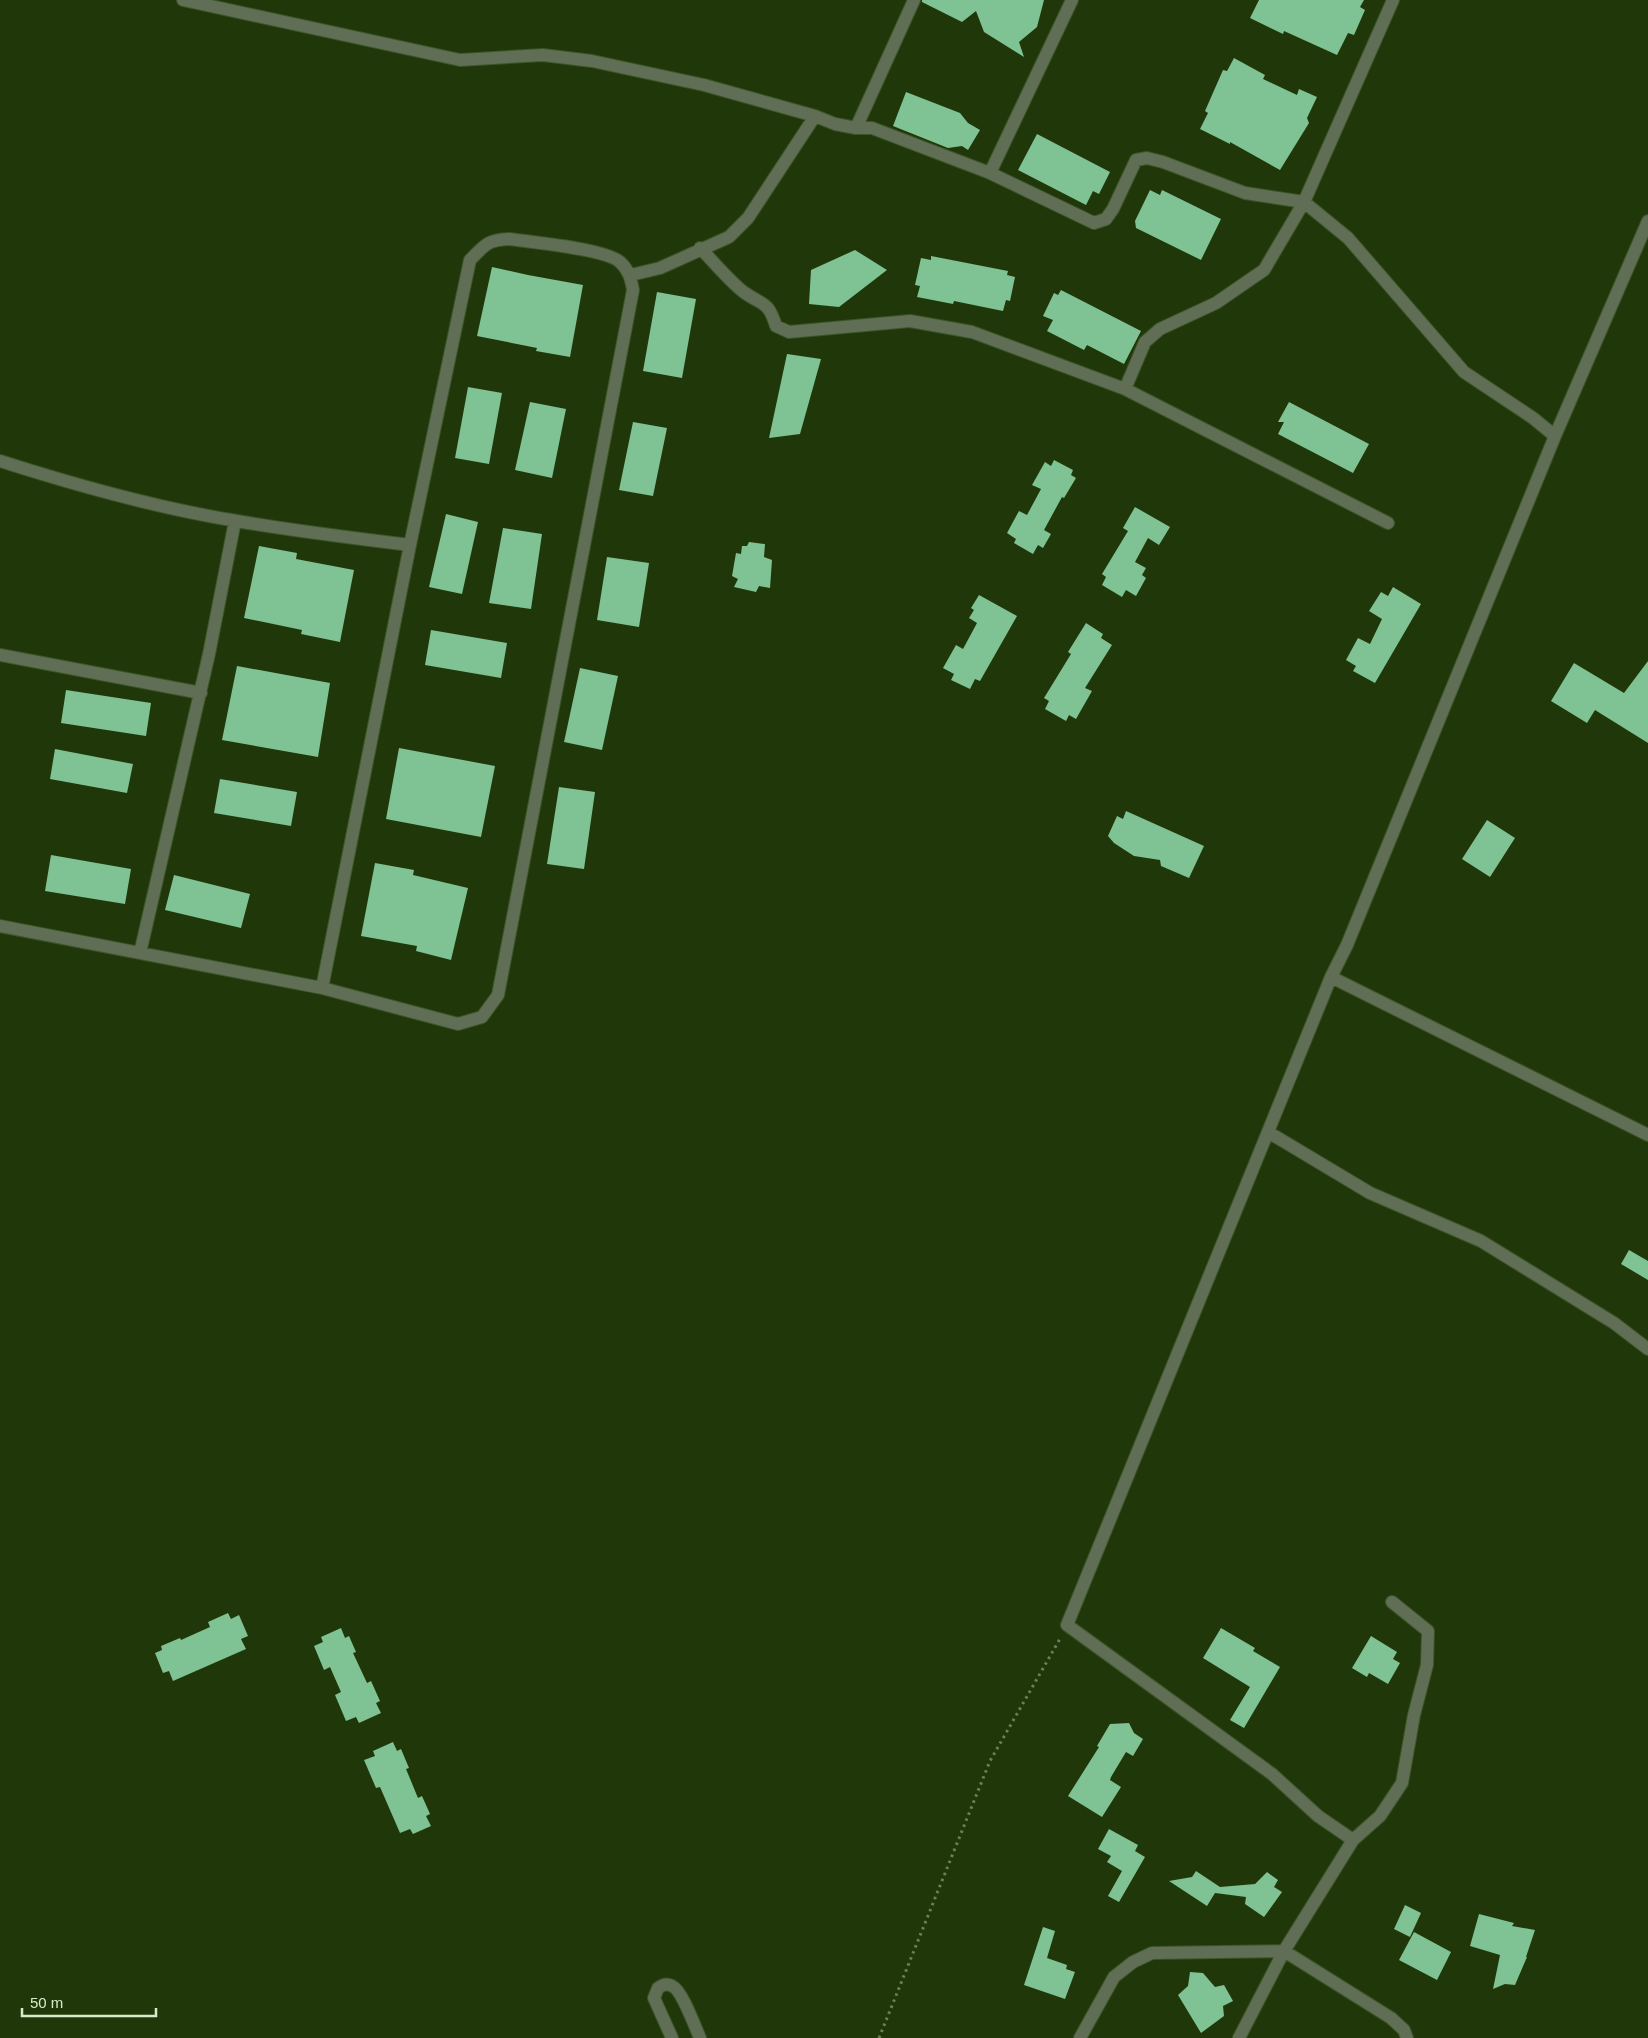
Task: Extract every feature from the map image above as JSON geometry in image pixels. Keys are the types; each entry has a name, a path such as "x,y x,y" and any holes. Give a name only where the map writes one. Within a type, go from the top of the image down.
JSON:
{"street":[{"path":"184,0 460,60 543,55 592,61 704,85 815,116 835,124 856,128 872,128 990,173 1094,223 1106,218 1113,209 1136,160 1147,158 1163,162 1245,193 1304,202 1348,238 1464,372 1533,418 1556,436"},
{"path":"856,128 914,0"},
{"path":"990,173 1072,0"},
{"path":"1125,389 1145,342 1160,329 1216,303 1264,270 1304,202 1393,0"},
{"path":"630,275 660,268 729,236 748,218 815,116"},
{"path":"1353,1840 1318,1816 1272,1774 1067,1625 1331,977 1347,945 1556,436 1648,221"},
{"path":"0,926 322,988 458,1024 482,1017 498,995 633,290 630,275 620,262 605,254 509,239 493,240 482,247 470,260 410,545 322,988"},
{"path":"700,248 745,293 762,301 772,312 776,326 789,332 910,320 972,332 1125,389 1388,523"},
{"path":"0,461 76,485 151,504 236,521 410,545"},
{"path":"140,953 201,693 236,521"},
{"path":"0,655 201,693"},
{"path":"1331,977 1648,1135"},
{"path":"1268,1132 1370,1193 1481,1241 1614,1323 1648,1349"},
{"path":"1239,2038 1284,1952 1353,1840 1380,1816 1402,1783 1414,1715 1428,1665 1428,1631 1392,1602"},
{"path":"1080,2038 1114,1977 1133,1962 1152,1953 1284,1952 1391,2018 1404,2030 1407,2038"},
{"path":"672,2038 654,1998 658,1988 667,1984 679,1993 700,2038"}],"path":[{"path":"879,2038 990,1761 1067,1625"}],"building":[{"path":"922,0 1044,0 1037,27 1019,42 1024,57 984,32 976,11 962,22 922,2"},
{"path":"1259,0 1364,0 1360,7 1365,10 1354,35 1348,33 1337,55 1284,31 1283,34 1250,18"},
{"path":"1234,58 1265,75 1263,79 1297,95 1299,89 1317,97 1307,118 1309,123 1280,170 1230,142 1230,144 1200,129 1208,113 1205,111 1223,70 1227,71"},
{"path":"906,92 960,113 968,123 980,130 968,150 962,146 948,148 893,126"},
{"path":"1037,134 1110,172 1099,194 1093,191 1086,205 1018,170"},
{"path":"1150,190 1160,195 1162,190 1221,219 1201,260 1136,228 1135,221"},
{"path":"855,250 887,270 839,307 809,304 811,270"},
{"path":"931,256 1008,271 1007,275 1015,277 1010,301 1006,300 1003,311 954,301 953,304 917,297 920,286 915,285 921,258 931,260"},
{"path":"492,267 583,285 570,357 536,351 537,348 477,336"},
{"path":"1061,290 1141,331 1124,364 1087,345 1084,350 1047,331 1053,320 1043,316 1054,293 1058,295"},
{"path":"657,292 696,299 682,378 643,371"},
{"path":"787,354 821,359 800,434 769,438"},
{"path":"468,387 502,393 489,464 455,458"},
{"path":"530,402 566,409 552,478 515,470"},
{"path":"1289,402 1369,444 1353,473 1278,434 1284,422 1278,422"},
{"path":"633,422 667,428 653,496 619,490"},
{"path":"1054,460 1073,470 1071,475 1076,478 1064,498 1062,497 1044,530 1051,534 1043,548 1038,545 1033,554 1014,543 1016,539 1007,533 1019,511 1027,515 1041,489 1032,485 1045,462 1051,466"},
{"path":"1135,507 1170,527 1159,545 1148,538 1135,562 1146,568 1142,575 1146,578 1136,596 1126,590 1122,597 1102,585 1106,577 1102,574 1128,531 1123,528"},
{"path":"446,514 478,522 462,594 429,587"},
{"path":"503,528 542,534 531,609 489,603"},
{"path":"749,542 765,544 764,557 772,560 770,588 759,586 756,592 734,587 738,579 732,576 736,553 741,554 742,546 747,546"},
{"path":"259,546 297,553 296,559 354,570 340,642 301,634 302,630 244,618"},
{"path":"607,557 649,563 639,627 597,620"},
{"path":"1393,587 1421,604 1375,683 1353,671 1356,666 1346,660 1358,638 1370,644 1382,619 1369,611 1381,592 1388,596"},
{"path":"979,595 1017,616 980,681 975,679 970,689 951,680 954,674 943,668 956,645 963,649 977,623 969,618 974,610 971,608"},
{"path":"1086,623 1103,634 1101,638 1112,645 1085,688 1092,691 1076,719 1069,715 1066,721 1045,709 1049,701 1044,698 1071,654 1068,652"},
{"path":"431,630 507,643 501,678 425,665"},
{"path":"1648,661 1648,743 1595,710 1587,723 1551,701 1574,663 1624,693"},
{"path":"237,666 330,683 318,757 222,740"},
{"path":"580,668 618,676 602,750 564,742"},
{"path":"66,690 151,703 146,736 61,723"},
{"path":"399,748 495,766 481,837 386,819"},
{"path":"55,749 133,764 127,793 50,779"},
{"path":"220,779 297,792 291,826 214,813"},
{"path":"559,787 595,792 584,869 547,864"},
{"path":"1126,811 1204,846 1189,878 1161,866 1160,860 1134,856 1114,843 1108,836 1117,816 1123,819"},
{"path":"1487,820 1515,838 1490,877 1462,859"},
{"path":"51,855 131,869 125,904 45,891"},
{"path":"375,863 414,870 413,875 468,888 451,960 416,951 417,946 361,936"},
{"path":"174,875 250,894 241,928 165,910"},
{"path":"1629,1250 1648,1261 1648,1280 1621,1264"},
{"path":"228,1613 231,1619 239,1615 248,1636 241,1639 246,1649 173,1681 169,1671 163,1673 155,1653 162,1650 161,1646 180,1638 181,1640 210,1627 208,1622"},
{"path":"341,1628 345,1638 349,1636 356,1652 353,1653 367,1683 371,1681 380,1701 376,1703 381,1713 359,1723 356,1717 346,1721 335,1695 341,1692 330,1667 324,1670 314,1646 323,1642 321,1637"},
{"path":"1221,1628 1255,1648 1253,1651 1280,1667 1244,1728 1230,1720 1250,1687 1203,1658"},
{"path":"1371,1636 1397,1652 1393,1659 1400,1663 1388,1684 1369,1673 1367,1677 1352,1668"},
{"path":"1129,1723 1134,1733 1143,1739 1133,1756 1126,1752 1111,1777 1110,1780 1121,1787 1102,1817 1068,1796 1099,1747 1097,1746 1110,1724"},
{"path":"393,1742 397,1751 401,1749 409,1768 406,1769 418,1798 422,1796 430,1814 426,1816 431,1826 413,1834 410,1829 400,1833 380,1787 376,1788 364,1760 375,1756 373,1751"},
{"path":"1109,1829 1138,1845 1135,1851 1145,1857 1119,1902 1108,1896 1122,1871 1107,1862 1111,1856 1098,1849"},
{"path":"1196,1871 1220,1887 1255,1884 1267,1872 1278,1880 1274,1887 1282,1892 1264,1917 1245,1904 1246,1897 1215,1893 1207,1906 1169,1881 1192,1877"},
{"path":"1405,1905 1421,1913 1410,1937 1394,1929"},
{"path":"1479,1914 1514,1923 1512,1926 1535,1930 1527,1957 1515,1985 1505,1984 1493,1989 1500,1955 1470,1946"},
{"path":"1043,1927 1055,1931 1047,1958 1067,1965 1066,1969 1075,1972 1065,1999 1024,1985"},
{"path":"1414,1932 1451,1952 1437,1980 1399,1960"},
{"path":"1190,1972 1203,1973 1215,1987 1224,1985 1233,2001 1223,2006 1224,2016 1201,2033 1178,1995 1188,1986"}]}
